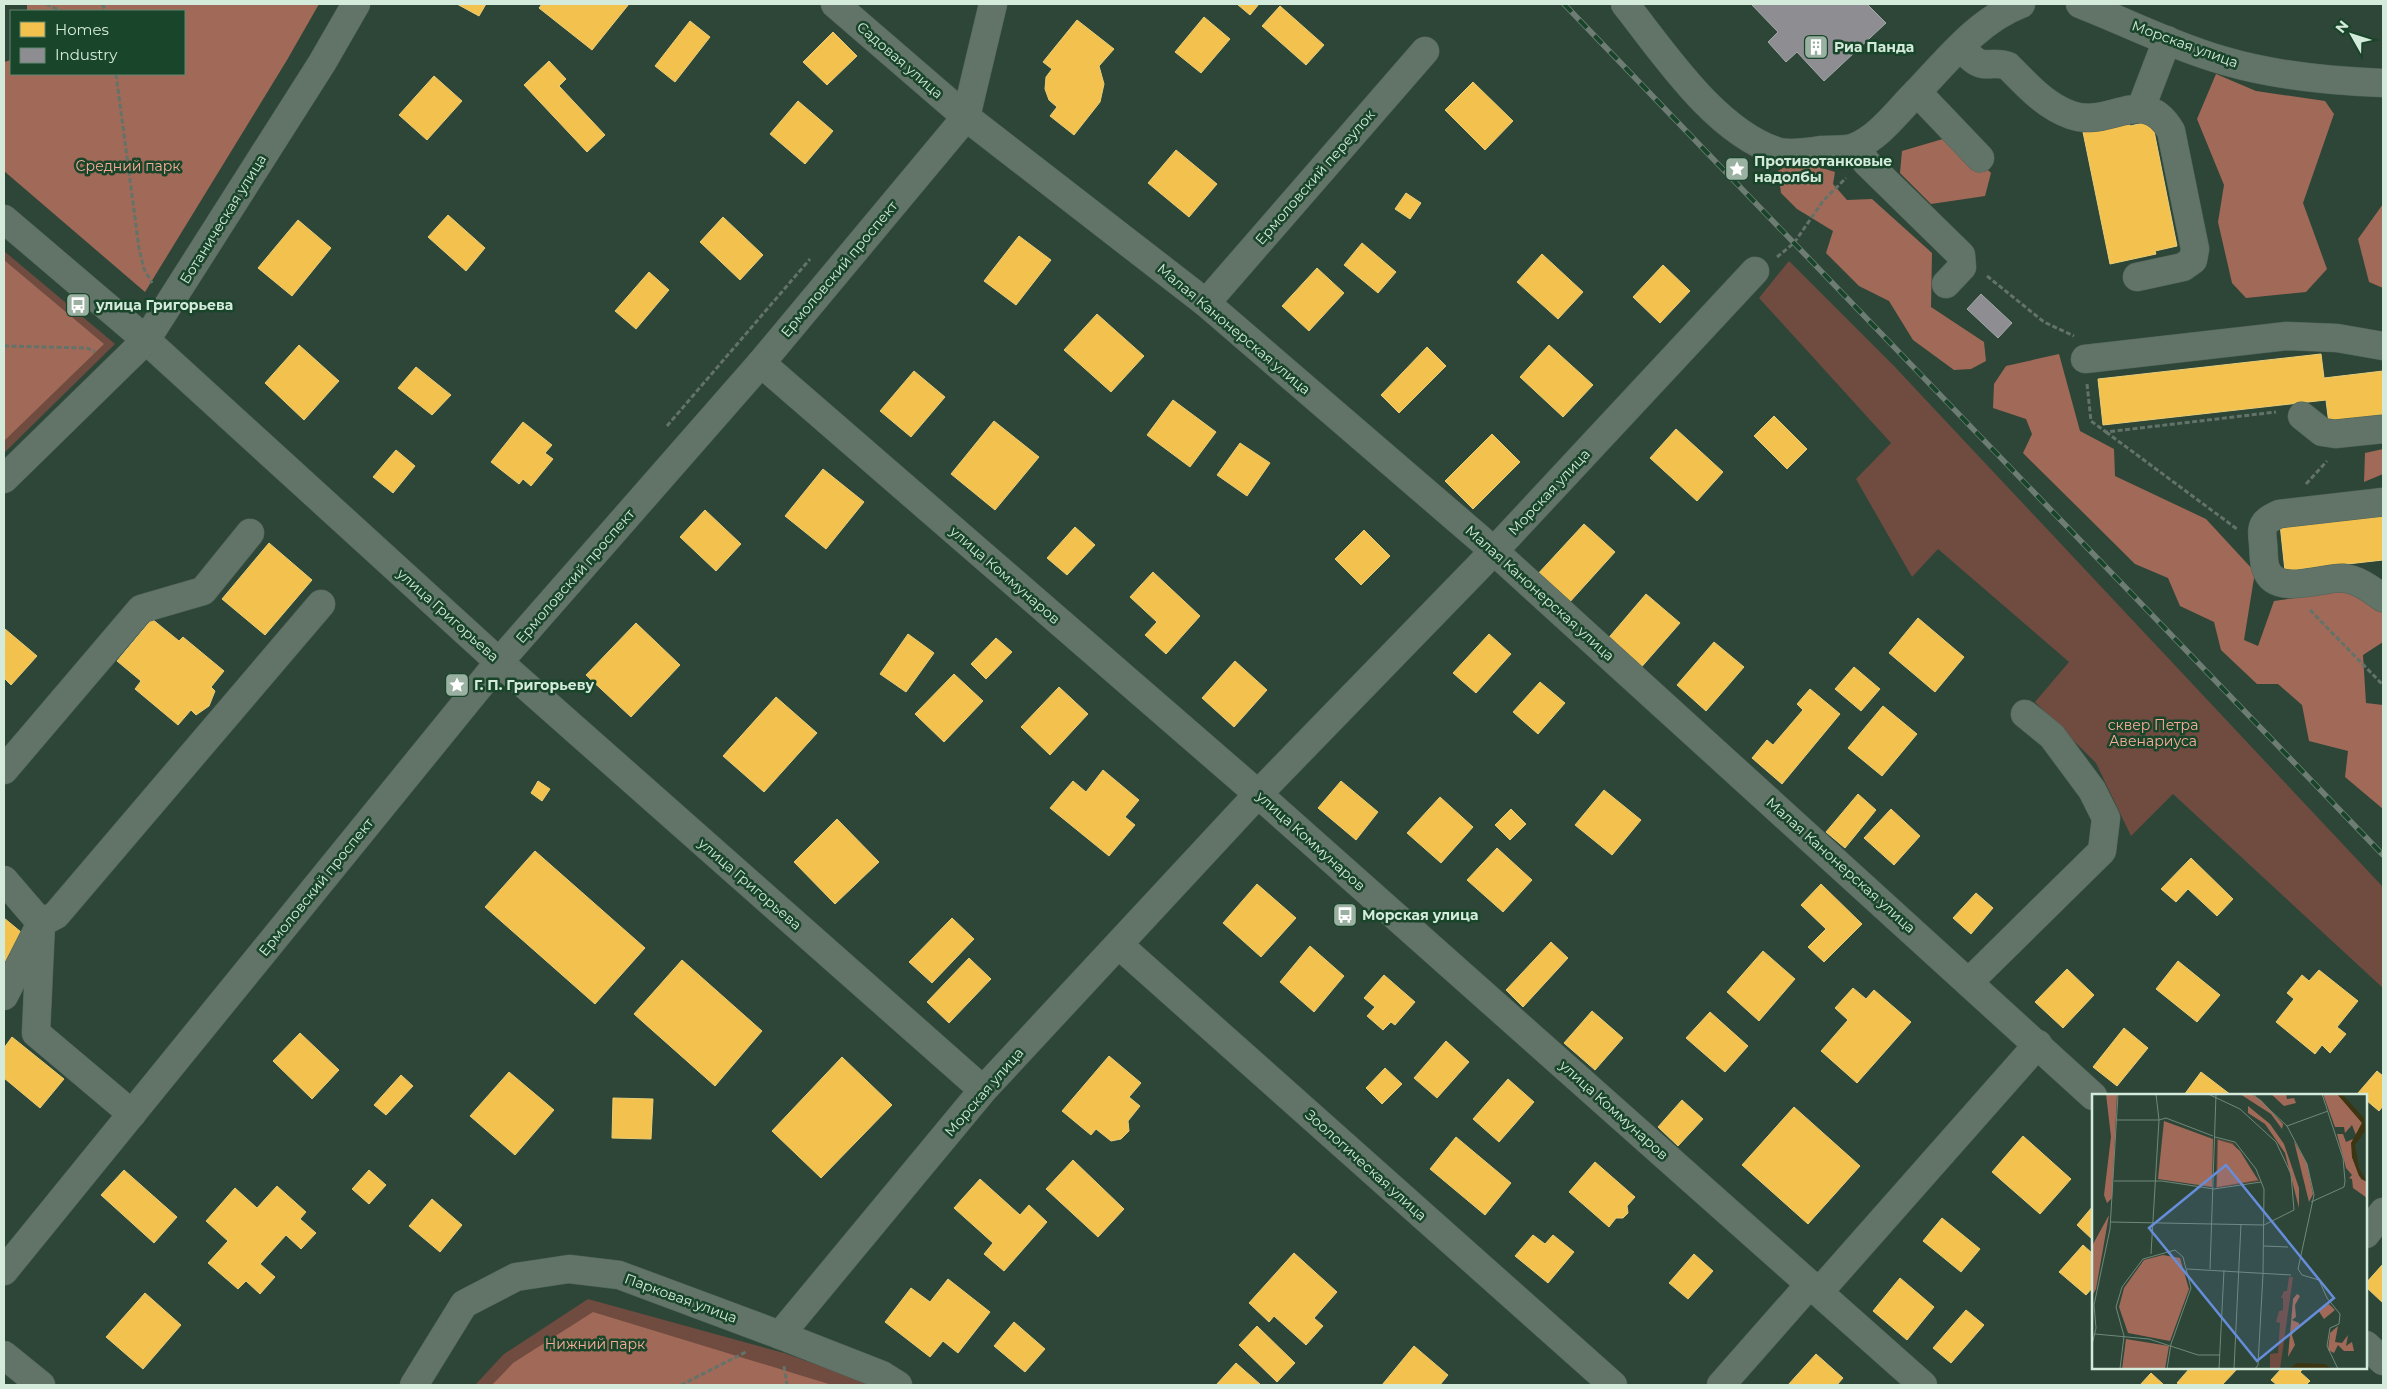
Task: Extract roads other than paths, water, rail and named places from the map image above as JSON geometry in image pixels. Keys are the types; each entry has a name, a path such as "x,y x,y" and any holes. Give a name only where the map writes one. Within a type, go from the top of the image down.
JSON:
{"street":[{"name":"Ботаническая улица","path":"4,479 146,340 322,62 356,4"},
{"name":"Садовая улица","path":"835,4 966,117"},
{"name":"Ермоловский проспект","path":"4,1271 499,662 761,363 966,117 993,4"},
{"path":"1625,4 1666,56 1712,109 1745,135 1777,151 1808,152 1854,147 1879,131 1960,46 1986,23 2021,4"},
{"name":"Морская улица","path":"2080,4 2167,40 2225,61 2266,71 2314,78 2383,83"},
{"path":"2141,108 2167,40"},
{"path":"1960,46 1976,62 1984,64 1999,62 2008,66 2050,106 2072,116 2090,118 2141,108 2154,111 2165,119 2172,131 2195,249 2193,260 2183,267 2137,277"},
{"name":"Ермоловский переулок","path":"1206,303 1425,50"},
{"path":"1917,92 1980,158"},
{"name":"Малая Канонерская улица","path":"966,117 1206,303 1494,551 2092,1095"},
{"path":"1854,147 1866,163 1961,255 1962,267 1946,284"},
{"name":"улица Григорьева","path":"4,219 146,340 499,662 983,1090"},
{"name":"Морская улица","path":"780,1334 983,1090 1258,794 1494,551 1755,271"},
{"path":"2085,359 2287,336 2337,338 2383,346"},
{"name":"улица Коммунаров","path":"761,363 1258,794 1923,1385"},
{"path":"2302,416 2322,432 2335,434 2383,429"},
{"path":"2383,502 2279,514 2266,520 2262,530 2266,570 2273,580 2285,584 2342,578 2360,582 2383,598"},
{"path":"4,770 141,609 203,591 250,534"},
{"path":"4,996 41,923 56,915 321,604"},
{"path":"1969,982 2102,851 2106,818 2092,790 2052,736 2024,714"},
{"path":"4,880 41,923 36,1033 132,1114"},
{"name":"Зоологическая улица","path":"1119,945 1613,1385"},
{"path":"1721,1385 1814,1288 2038,1044"},
{"path":"2367,1233 2383,1212"},
{"name":"Парковая улица","path":"414,1385 464,1304 516,1277 569,1269 619,1275 780,1334 882,1375 898,1385"},
{"path":"2367,1346 2383,1362"},
{"path":"4,1355 41,1385"}],"railway":[{"path":"1564,4 2383,855"}],"place":[{"name":"Риа Панда","path":"1816,47"},
{"name":"Противотанковые надолбы","path":"1737,169"},
{"name":"улица Григорьева","path":"78,305"},
{"name":"Г. П. Григорьеву","path":"457,685"},
{"name":"Морская улица","path":"1345,915"}],"park label":[{"name":"Средний парк","path":"128,166"},
{"name":"сквер Петра Авенариуса","path":"2153,734"},
{"name":"Нижний парк","path":"595,1344"}]}
